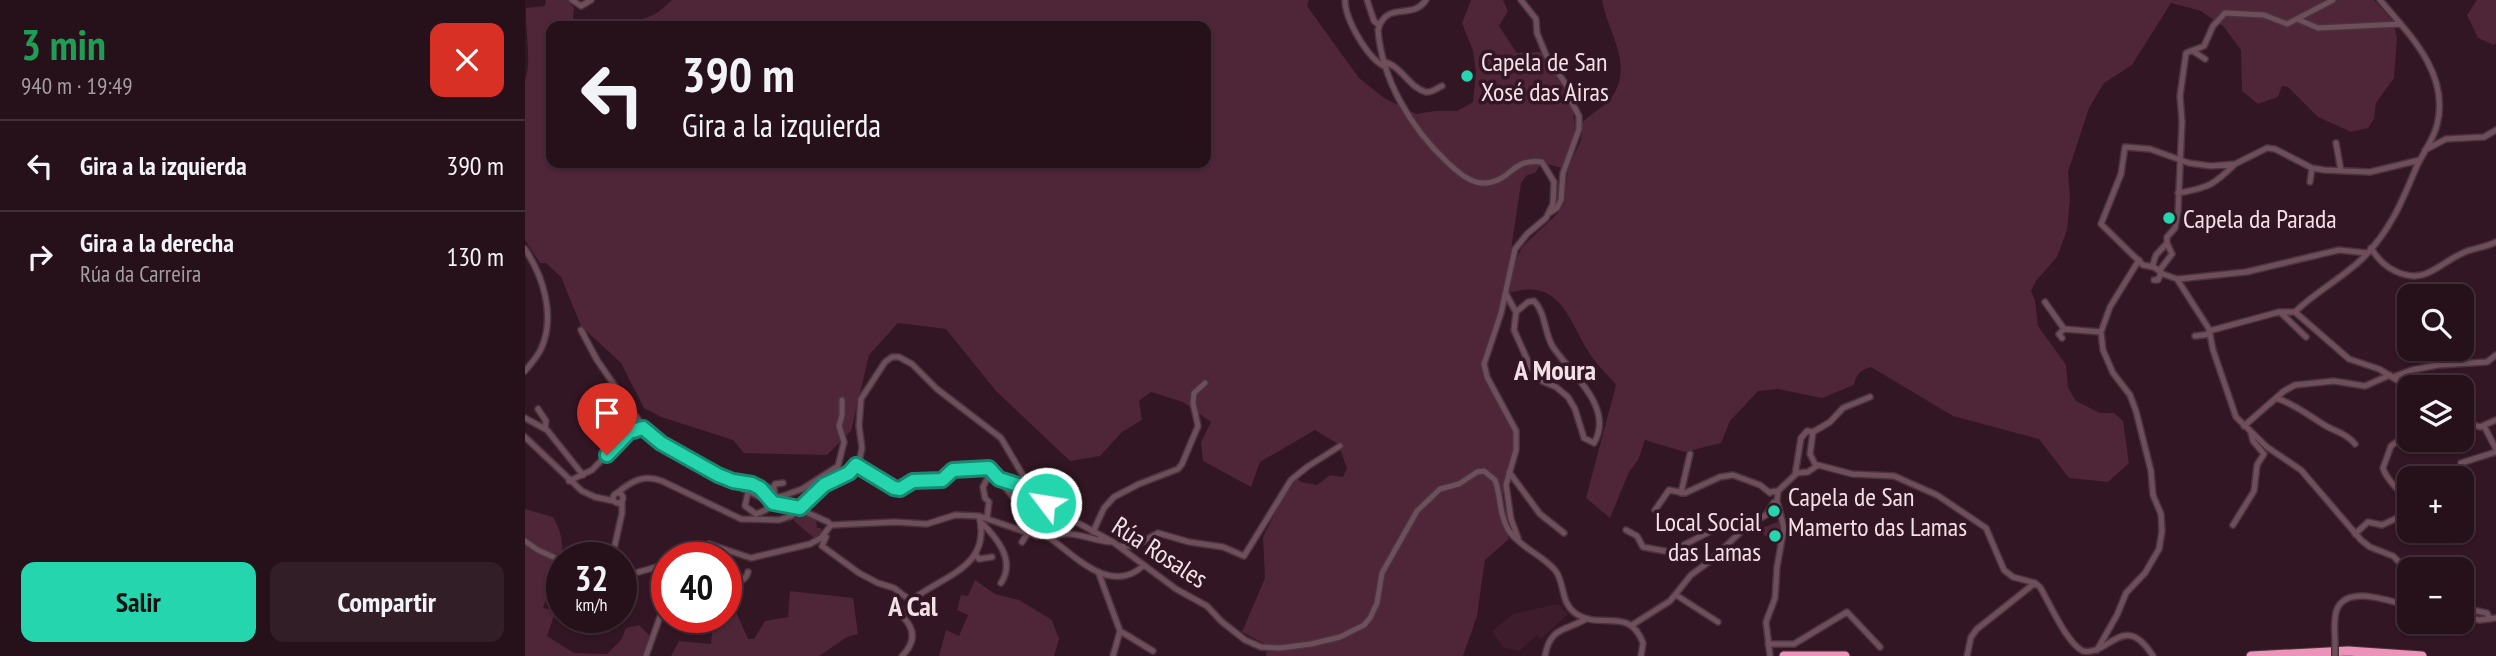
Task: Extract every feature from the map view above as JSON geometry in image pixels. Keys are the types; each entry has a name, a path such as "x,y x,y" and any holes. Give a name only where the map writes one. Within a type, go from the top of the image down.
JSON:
{"highway":[{"path":"2251,656 2349,651 2422,656"},
{"path":"1784,656 1845,656"}],"street":[{"path":"572,0 581,6 591,0"},
{"path":"1345,0 1346,13 1358,36 1379,63 1392,64 1408,80 1426,91 1431,92 1442,86"},
{"path":"1367,0 1374,20 1379,25"},
{"path":"1426,0 1417,9 1390,12 1379,25 1378,37 1385,64 1399,98 1427,143 1457,171 1471,180 1482,183 1497,181 1519,164 1529,160 1542,162 1554,182 1555,193 1550,213"},
{"path":"1521,0 1536,19 1546,55 1567,86 1579,116 1578,135 1563,173 1557,208 1527,234 1515,249 1506,294 1484,365 1487,377 1516,431 1516,450 1506,485 1507,500 1519,541 1556,571 1567,604 1583,617 1617,620 1632,625 1643,643 1641,656"},
{"path":"2154,280 2158,280 2172,254 2167,243 2168,235 2175,228 2182,122 2180,92 2185,54 2204,46 2213,26 2225,13 2264,15 2284,24 2333,0"},
{"path":"2195,336 2236,322 2280,312 2295,312 2369,250 2399,210 2438,122 2436,86 2428,60 2379,0"},
{"path":"2297,19 2318,28 2401,24"},
{"path":"2193,51 2205,60"},
{"path":"2425,150 2446,139 2484,137 2496,130"},
{"path":"2336,143 2341,171"},
{"path":"2235,164 2206,166 2150,149 2124,148 2121,174 2101,224 2144,265 2178,279 2246,272 2339,250 2369,250 2389,268 2416,277 2431,272 2462,253 2496,242"},
{"path":"2178,193 2198,190 2217,182 2235,164 2260,150 2271,148 2312,168 2341,171 2370,172 2420,160"},
{"path":"2310,182 2312,168"},
{"path":"2152,267 2156,255 2167,243"},
{"path":"525,249 543,279 547,320 542,347 525,371"},
{"path":"2097,650 2126,593 2145,573 2159,549 2162,531 2160,510 2153,495 2151,471 2136,411 2130,395 2117,380 2108,362 2101,332 2110,307 2139,260"},
{"path":"2178,279 2209,333 2236,417 2271,451 2301,470 2367,545 2397,560"},
{"path":"1506,294 1516,312 1514,330 1531,368 1542,381 1556,387 1568,397 1575,409 1584,438 1594,443 1598,436 1599,421 1593,400 1582,382 1551,345 1539,306 1534,301 1528,302 1523,309 1516,312"},
{"path":"2045,302 2064,329"},
{"path":"2280,312 2306,337"},
{"path":"2295,312 2349,359 2375,367 2397,380"},
{"path":"2062,338 2059,334 2064,329 2101,332"},
{"path":"581,330 593,354 643,428 661,443 718,475 751,483 772,498 831,527 927,524 955,516 988,518 1047,537 1073,533 1093,540 1113,542"},
{"path":"2244,426 2291,387 2335,380 2365,386 2411,370 2438,365 2487,362 2496,355"},
{"name":"Rúa Rosales","path":"856,465 862,448 859,426 861,399 889,359 899,357 912,364 937,390 1001,438 1021,474 1056,512 1113,542 1176,589 1207,606 1245,640 1270,648 1311,645 1354,632 1370,618 1379,596 1382,573 1417,511 1440,489 1459,484 1477,472 1488,472 1495,480 1503,518 1509,531 1519,541"},
{"path":"1093,532 1104,508 1114,496 1178,469 1182,464 1198,426 1192,399 1197,389 1205,383"},
{"path":"1795,475 1801,438 1807,431 1813,432 1830,422 1843,408 1870,397"},
{"path":"2276,398 2301,409 2349,437 2355,444"},
{"path":"783,483 775,484 772,498 767,510 756,514 745,506 746,490 764,499 772,498 783,496 803,489 840,464 844,442 839,426 842,400"},
{"path":"538,409 546,421 545,428"},
{"path":"525,418 545,428 583,475"},
{"path":"2474,426 2486,426 2496,421"},
{"path":"2462,463 2496,451 2486,426"},
{"path":"569,481 597,466 629,432 643,428"},
{"path":"1813,432 1810,454 1816,466"},
{"path":"2233,525 2254,491 2257,465 2264,454 2253,441 2251,433"},
{"path":"525,437 569,481 586,493 618,498"},
{"path":"2355,534 2368,522 2382,526 2406,514 2409,507 2407,500 2392,486 2383,468 2391,446 2397,442"},
{"path":"1119,547 1135,546 1158,533 1189,542 1223,547 1244,556 1291,480 1340,446"},
{"path":"1681,493 1690,454"},
{"path":"618,498 638,479 655,479 736,517 779,520 799,509 824,485 849,473 856,465 900,489 913,481 942,480 953,470 989,468 1011,496 1027,509 1047,537 1098,574 1116,577 1135,572 1144,565"},
{"path":"1632,625 1676,595 1691,575 1740,532 1769,512 1776,501 1778,491 1795,475 1821,466 1852,474 1893,476 1937,495 1986,528 2004,570 2013,577 2040,587 2072,641 2085,652 2128,637 2139,639 2153,656"},
{"path":"1509,472 1540,514 1564,533"},
{"path":"1655,510 1669,490 1689,492 1728,475 1760,485 1770,492 1776,501 1784,528 1776,567 1775,598 1766,622 1770,656"},
{"path":"988,518 989,502 982,488 988,478 998,478 1034,490"},
{"path":"998,478 998,489"},
{"path":"763,491 767,487 774,488"},
{"path":"1770,492 1778,491"},
{"path":"615,542 620,521 618,498"},
{"path":"1761,519 1780,518"},
{"path":"902,656 912,638 911,628 902,617 911,600 945,583 977,556 980,546 979,519"},
{"path":"979,519 1002,547 1008,568 1001,583"},
{"path":"1626,530 1637,536 1643,547 1669,552 1726,524 1740,532"},
{"path":"742,555 751,558 804,546 821,538 831,527"},
{"path":"831,527 822,546 859,573 894,588 911,600"},
{"path":"1022,542 1028,533"},
{"path":"525,541 546,554"},
{"path":"977,556 992,557"},
{"path":"977,556 984,567"},
{"path":"742,580 747,577 748,572"},
{"path":"1098,574 1120,631 1114,656"},
{"path":"1967,656 1971,637 1977,629 2035,583"},
{"path":"927,590 931,597"},
{"path":"1676,595 1718,622"},
{"path":"2335,656 2337,609 2347,599 2365,596 2397,603"},
{"path":"2474,610 2487,613 2493,619"},
{"path":"1768,645 1798,642 1847,612 1880,647"},
{"path":"1545,656 1549,639 1583,617"},
{"path":"2474,618 2493,619"},
{"path":"1120,631 1153,651"},
{"path":"646,656 654,633"}],"shaded area":[{"path":"546,0 567,0 574,8 573,18 576,21 546,21 546,168 1211,168 1211,21 587,21 646,18 657,13 672,0 1309,0 1307,6 1359,78 1384,98 1416,114 1457,111 1473,102 1476,72 1473,51 1462,23 1471,0 1503,0 1508,11 1499,26 1517,53 1540,52 1565,92 1575,126 1574,137 1562,168 1547,164 1539,167 1535,173 1527,175 1521,183 1504,297 1482,361 1482,374 1512,425 1515,441 1498,514 1509,539 1485,560 1477,616 1463,656 1266,656 1267,645 1242,632 1265,578 1263,537 1281,501 1297,478 1301,482 1317,485 1330,475 1343,477 1347,468 1338,444 1315,430 1260,462 1251,487 1203,461 1201,442 1211,422 1183,402 1151,392 1139,401 1142,420 1122,432 1100,456 1070,461 996,391 946,329 898,323 869,355 851,431 827,455 744,453 733,440 661,417 644,408 621,363 581,326 561,277 546,263 540,263 525,240 525,81 528,55 526,8 545,6"},
{"path":"1602,0 2374,0 2392,20 2397,37 2394,78 2376,103 2374,119 2368,128 2351,132 2318,117 2288,87 2282,86 2278,97 2258,104 2242,91 2241,50 2224,27 2201,11 2171,3 2132,65 2104,83 2089,108 2068,172 2070,199 2067,230 2057,257 2036,281 2031,291 2035,300 2038,326 2066,365 2068,388 2076,401 2100,413 2114,413 2123,421 2129,463 2108,482 2069,478 2039,439 1953,416 1871,367 1859,373 1854,385 1822,398 1778,389 1758,391 1730,421 1721,443 1685,452 1645,440 1610,518 1586,498 1616,385 1591,355 1560,304 1551,296 1540,291 1527,290 1510,293 1514,265 1522,247 1564,204 1568,169 1581,140 1582,123 1611,98 1618,86 1621,74 1618,49"},
{"path":"2477,0 2496,0 2494,45 2478,38 2467,15"},
{"path":"525,509 553,517 562,541 546,542 546,600 543,608 546,608 547,636 574,653 607,654 621,640 624,633 637,633 637,625 650,636 644,656 525,656"},
{"path":"802,512 816,519 817,528 821,528 822,535 815,539 793,520"},
{"path":"1781,521 1779,547 1763,534 1764,527"},
{"path":"975,580 995,594 1019,600 1052,620 1059,639 1054,656 939,656 946,630 959,636 968,615 957,610 961,595 968,596"},
{"path":"790,591 853,598 858,634 847,637 819,656 671,656 679,641 711,644 712,633 742,633 742,626 748,639 754,639 765,621 788,617"},
{"path":"1558,604 1568,614 1541,639 1537,635 1519,651 1503,647 1492,631 1513,614"}],"place":[{"name":"Capela de San Xosé das Airas","path":"1467,76"},
{"name":"Capela da Parada","path":"2169,218"},
{"name":"Capela de San Mamerto das Lamas","path":"1774,511"},
{"name":"Local Social das Lamas","path":"1775,536"}],"district":[{"name":"A Moura","path":"1555,369"},
{"name":"A Cal","path":"913,605"}],"route":[{"path":"607,455 629,432 643,428 661,443 718,475 760,488 773,503 800,508 824,485 849,473 856,465 900,489 913,481 942,480 953,470 989,468 999,479 1034,490 1046,503"}]}
